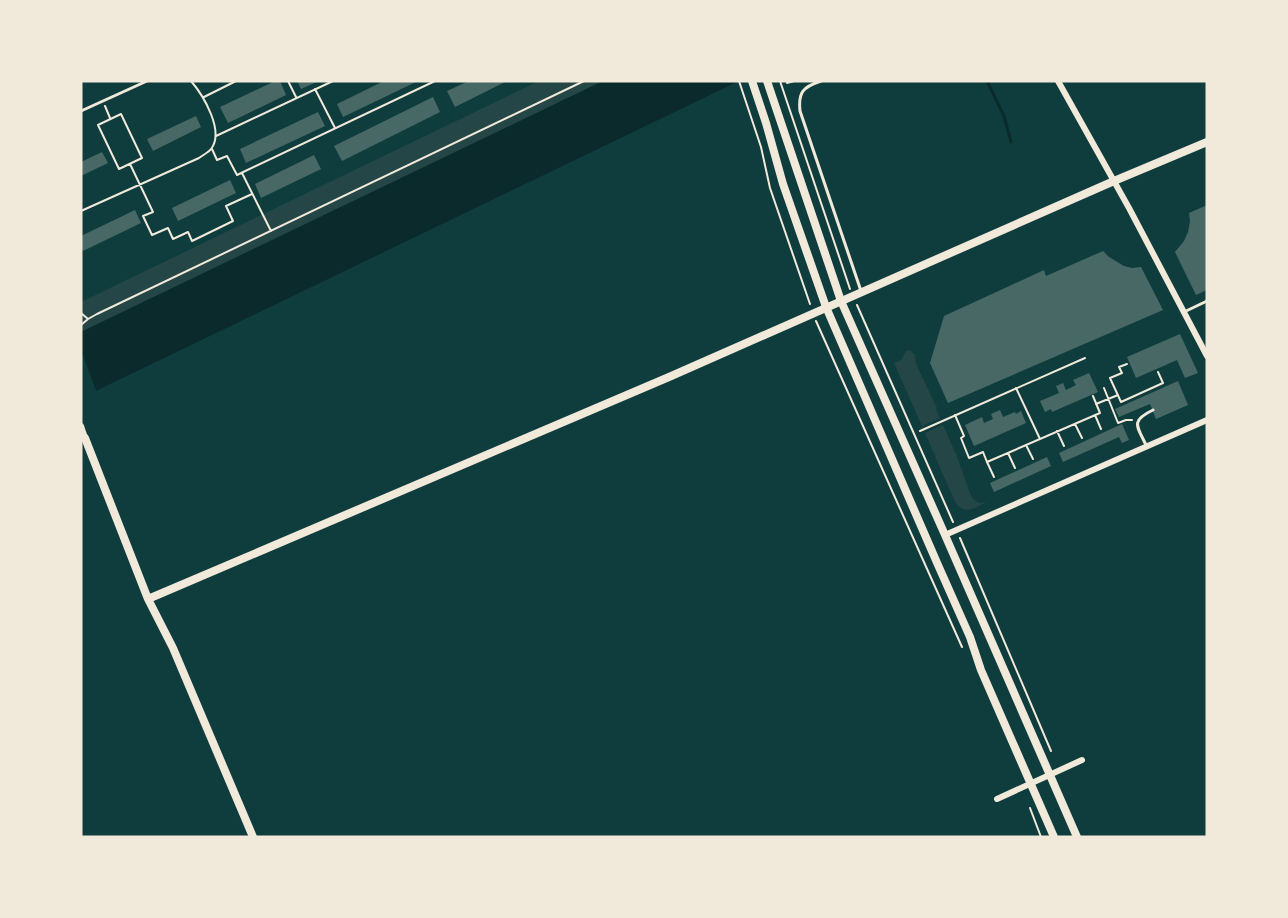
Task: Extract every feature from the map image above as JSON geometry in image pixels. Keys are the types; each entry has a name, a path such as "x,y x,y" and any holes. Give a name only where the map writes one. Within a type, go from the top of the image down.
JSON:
{"main road":[{"path":"752,81 783,184 826,308 970,637 981,670 1054,837"},
{"path":"767,81 841,301 1077,837"}],"street":[{"path":"1058,81 1207,356"},
{"path":"148,599 658,382 1207,142"},
{"path":"945,535 1207,420"},
{"path":"81,426 148,599 173,648 254,837"},
{"path":"997,799 1082,760"}],"lane":[{"path":"81,111 147,81"},
{"path":"821,81 808,85 802,92 799,103 800,111 861,292"},
{"path":"1184,312 1207,301"},
{"path":"1147,447 1137,423 1141,416 1153,410"}],"path":[{"path":"81,211 199,158 212,149 216,136 213,120 200,91 191,81"},
{"path":"202,97 236,81"},
{"path":"288,81 297,98"},
{"path":"216,136 333,81"},
{"path":"212,149 217,160 227,156 237,175 435,81"},
{"path":"81,326 87,319 584,81"},
{"path":"739,81 755,128"},
{"path":"780,81 853,296 957,530 1048,743 1051,755"},
{"path":"787,83 794,81"},
{"path":"315,89 335,128"},
{"path":"103,101 110,119"},
{"path":"121,114 142,158 119,169 98,125 110,119 121,114"},
{"path":"130,164 153,212 143,216 152,235 168,228 173,239 188,232 192,240 233,221 226,206 252,194"},
{"path":"242,172 271,231"},
{"path":"81,313 87,319"},
{"path":"920,431 1085,358"},
{"path":"1127,364 1119,367 1122,373 1110,378 1121,402 1163,383 1158,372"},
{"path":"1016,388 1040,439"},
{"path":"1104,388 1118,423 1131,419 1137,423"},
{"path":"1096,404 1118,395"},
{"path":"987,462 1100,413 1092,396"},
{"path":"955,415 964,436 961,438 969,458 983,452 994,477"},
{"path":"1095,415 1101,429"},
{"path":"1076,424 1082,438"},
{"path":"1057,431 1064,447"},
{"path":"1026,445 1033,459"},
{"path":"1008,453 1014,468"}],"shaded area":[{"path":"539,81 603,81 81,332 81,302"},
{"path":"603,81 739,81 81,398 81,332"},
{"path":"910,350 915,355 916,364 940,418 922,426 894,363 901,360 906,351"},
{"path":"943,425 973,499 979,503 987,502 966,510 955,502 925,433"}],"pier":[{"path":"81,350 97,393 81,401"}],"building":[{"path":"275,81 280,81 286,95 228,123 220,107"},
{"path":"297,81 319,81 301,89"},
{"path":"384,81 418,81 343,117 337,104"},
{"path":"469,81 507,81 455,107 447,91"},
{"path":"433,97 440,112 342,161 334,146"},
{"path":"318,112 325,126 246,163 240,149"},
{"path":"196,116 201,127 153,151 147,139"},
{"path":"102,152 108,163 81,176 81,162"},
{"path":"314,155 321,169 261,198 255,184"},
{"path":"230,180 236,193 178,221 172,208"},
{"path":"1207,205 1207,290 1196,295 1175,252 1188,232 1189,213"},
{"path":"135,210 141,223 83,251 81,236"},
{"path":"1103,251 1124,266 1141,267 1163,310 948,403 930,363 944,316 1044,270 1046,276"},
{"path":"1180,334 1198,373 1185,378 1177,360 1136,378 1127,357"},
{"path":"1089,373 1098,392 1052,412 1051,409 1045,412 1040,401 1059,393 1056,386 1063,383 1066,390 1076,385 1073,380"},
{"path":"1178,381 1188,405 1156,419 1150,404 1119,417 1115,409"},
{"path":"1000,410 1003,417 1021,411 1026,423 974,446 965,425 982,417 984,423 993,419 991,414"},
{"path":"1122,424 1129,440 1122,443 1119,437 1063,462 1059,453"},
{"path":"1047,457 1051,466 994,492 990,483"}],"waterway":[{"path":"987,81 1004,116 1011,142"}]}
